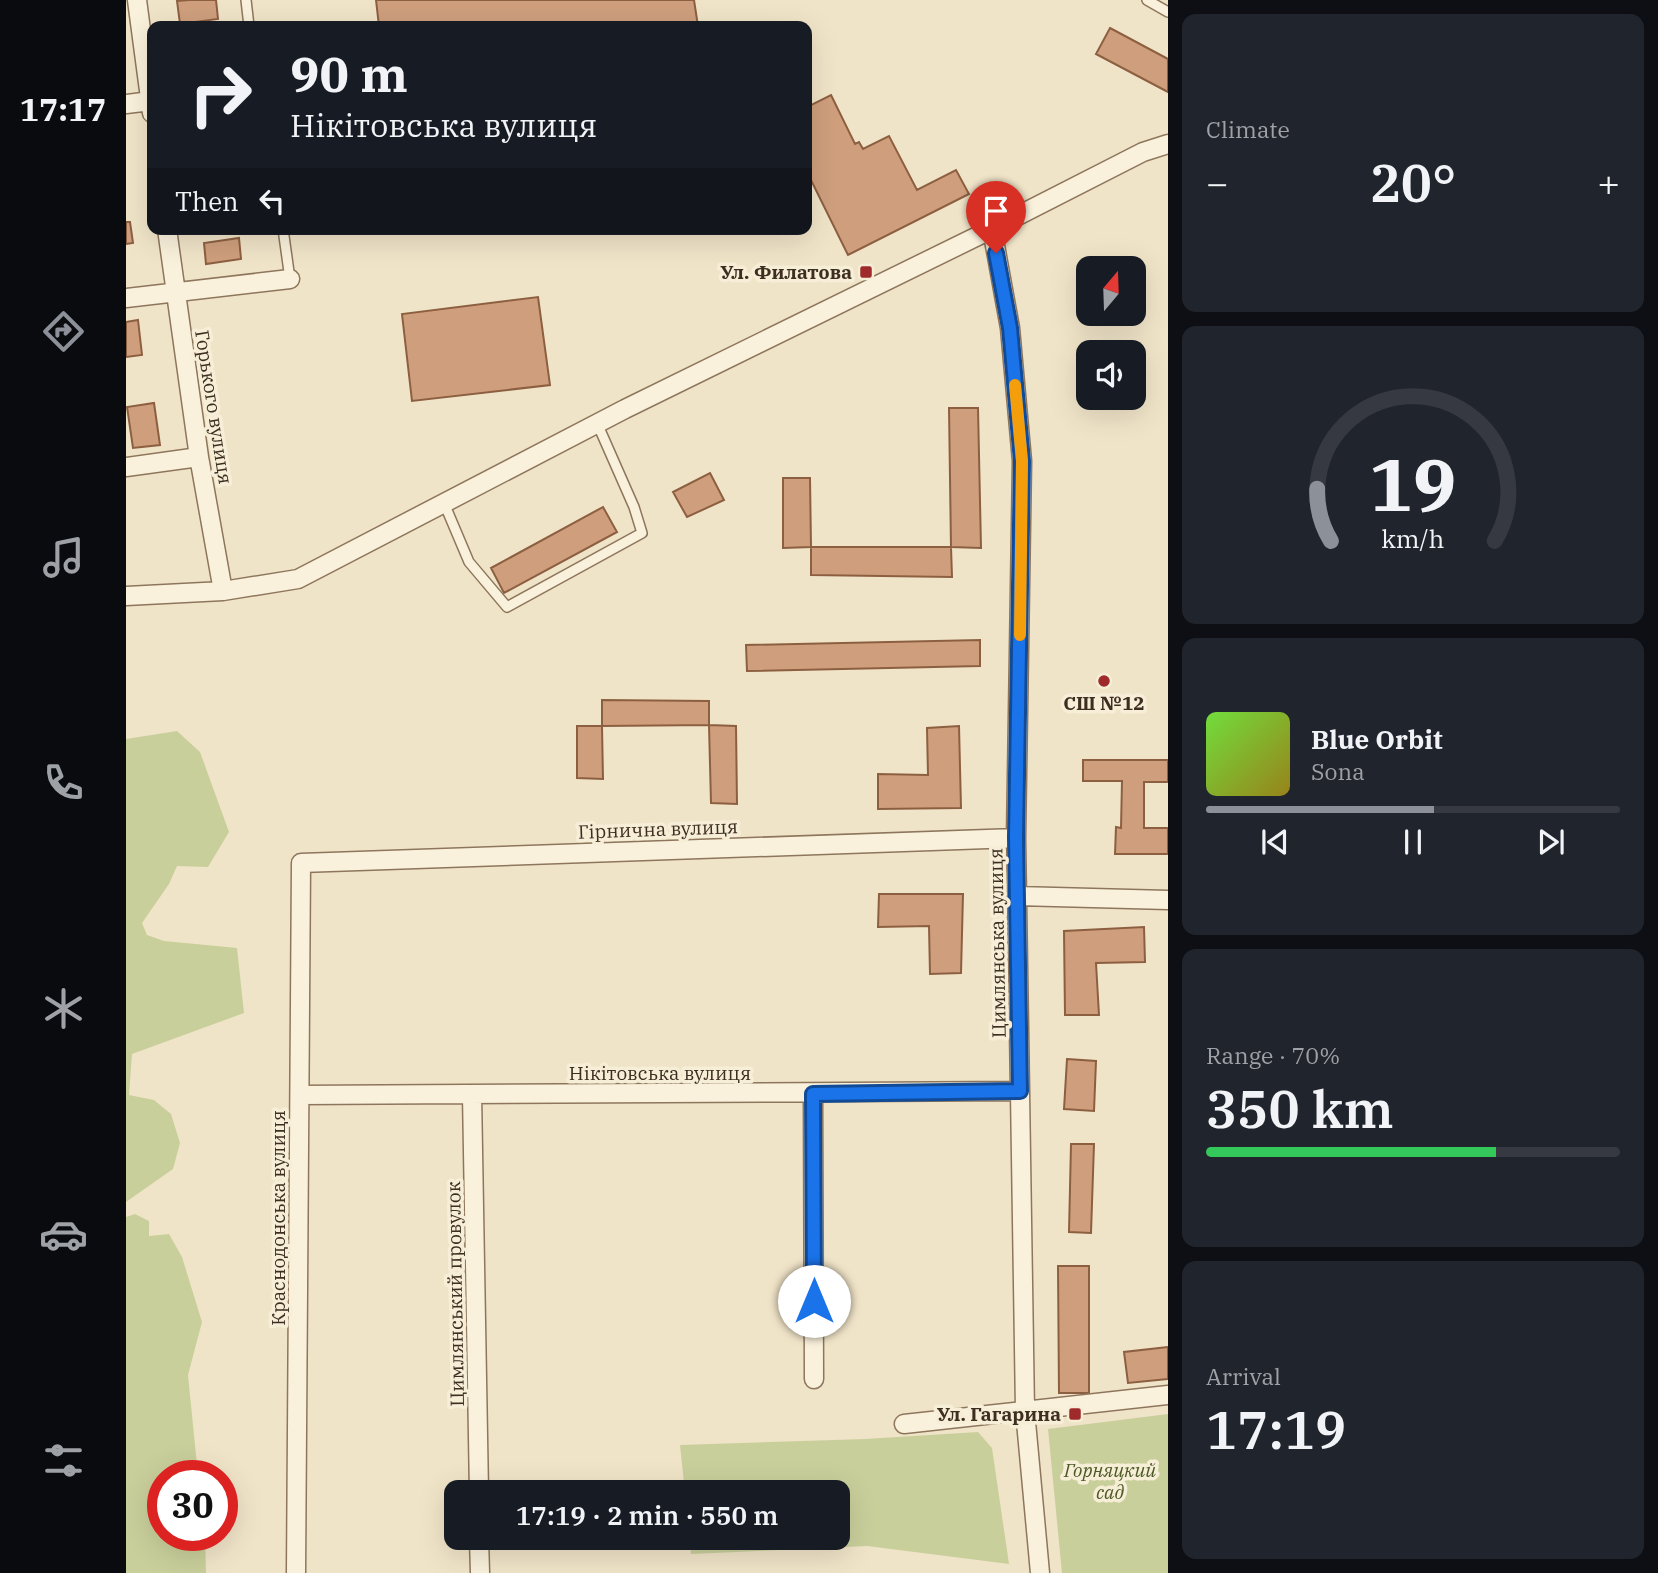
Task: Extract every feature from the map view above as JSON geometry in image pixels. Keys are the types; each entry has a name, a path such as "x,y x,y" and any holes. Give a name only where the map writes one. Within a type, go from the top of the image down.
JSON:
{"street":[{"path":"137,0 147,76"},
{"path":"126,104 147,107"},
{"path":"126,596 223,591 298,579 597,424 1143,152 1168,144"},
{"name":"Цимлянська вулиця","path":"992,229 1010,328 1022,461 1016,838 1025,1411 1040,1573"},
{"name":"Горького вулиця","path":"168,235 199,457 223,591"},
{"path":"126,298 290,279"},
{"path":"126,467 199,457"},
{"name":"Гірнична вулиця","path":"300,863 1016,838"},
{"name":"Краснодонська вулиця","path":"296,1573 300,863"},
{"path":"1017,896 1168,900"},
{"name":"Нікітовська вулиця","path":"300,1095 1020,1091"},
{"name":"Цимлянський провулок","path":"472,1094 479,1480"},
{"path":"813,1094 814,1379"},
{"path":"904,1424 1168,1395"},
{"path":"479,1550 480,1573"}],"lane":[{"path":"246,0 248,21"},
{"path":"1147,0 1168,12"},
{"path":"284,235 290,279"},
{"path":"444,503 469,562 507,607 642,533 634,507 597,424"}],"green space":[{"path":"177,731 200,752 229,832 208,867 177,866 169,884 142,923 147,935 164,941 237,948 244,1013 132,1054 129,1095 154,1100 171,1114 180,1143 173,1169 126,1202 126,739"},
{"path":"135,1214 149,1221 149,1236 169,1234 182,1257 202,1322 188,1375 196,1460 147,1460 147,1551 205,1551 206,1573 126,1573 126,1217"},
{"name":"Горняцкий сад","path":"1168,1414 1168,1573 1062,1573 1048,1429"},
{"path":"978,1432 992,1448 1009,1564 867,1546 850,1547 850,1480 684,1480 680,1445"},
{"path":"690,1550 779,1550 691,1554"}],"building":[{"path":"216,0 218,19 180,21 177,1"},
{"path":"376,0 694,0 697,21 378,21"},
{"path":"1110,28 1168,59 1168,92 1096,54"},
{"path":"831,95 855,144 859,142 863,149 889,136 917,190 956,170 969,194 848,255 812,182 812,104"},
{"path":"126,222 130,222 133,243 126,244"},
{"path":"239,238 241,259 206,264 204,243"},
{"path":"538,297 550,385 412,401 402,314"},
{"path":"138,320 142,355 126,357 126,322"},
{"path":"154,403 160,445 133,448 127,407"},
{"path":"949,408 978,408 981,548 951,547"},
{"path":"710,473 724,500 687,517 673,492"},
{"path":"783,478 810,478 811,547 783,548"},
{"path":"603,507 617,532 504,593 491,568"},
{"path":"811,547 951,547 952,577 811,575"},
{"path":"980,640 980,666 747,671 746,645"},
{"path":"602,700 709,701 709,725 602,726"},
{"path":"709,725 736,726 737,804 711,803"},
{"path":"577,726 602,726 603,779 577,778"},
{"path":"959,726 961,808 878,809 878,774 928,775 927,728"},
{"path":"1083,760 1168,760 1168,782 1144,782 1144,828 1168,828 1168,854 1115,854 1116,827 1121,828 1122,781 1083,781"},
{"path":"879,894 963,894 961,973 930,974 929,926 878,927"},
{"path":"1144,927 1145,962 1096,963 1099,1015 1065,1015 1064,931"},
{"path":"1067,1059 1096,1061 1094,1111 1064,1109"},
{"path":"1071,1144 1094,1144 1091,1233 1069,1232"},
{"path":"1058,1266 1089,1266 1089,1393 1059,1393"},
{"path":"1168,1347 1168,1379 1128,1383 1124,1352"}],"slow traffic":[{"path":"1015,385 1022,461 1020,635"}],"place":[{"name":"Ул. Филатова","path":"866,272"},
{"name":"СШ №12","path":"1104,681"},
{"name":"Ул. Гагарина","path":"1075,1414"}],"route":[{"path":"814,1301 813,1094 1020,1091 1016,838 1022,461 1010,328 996,253"}]}
